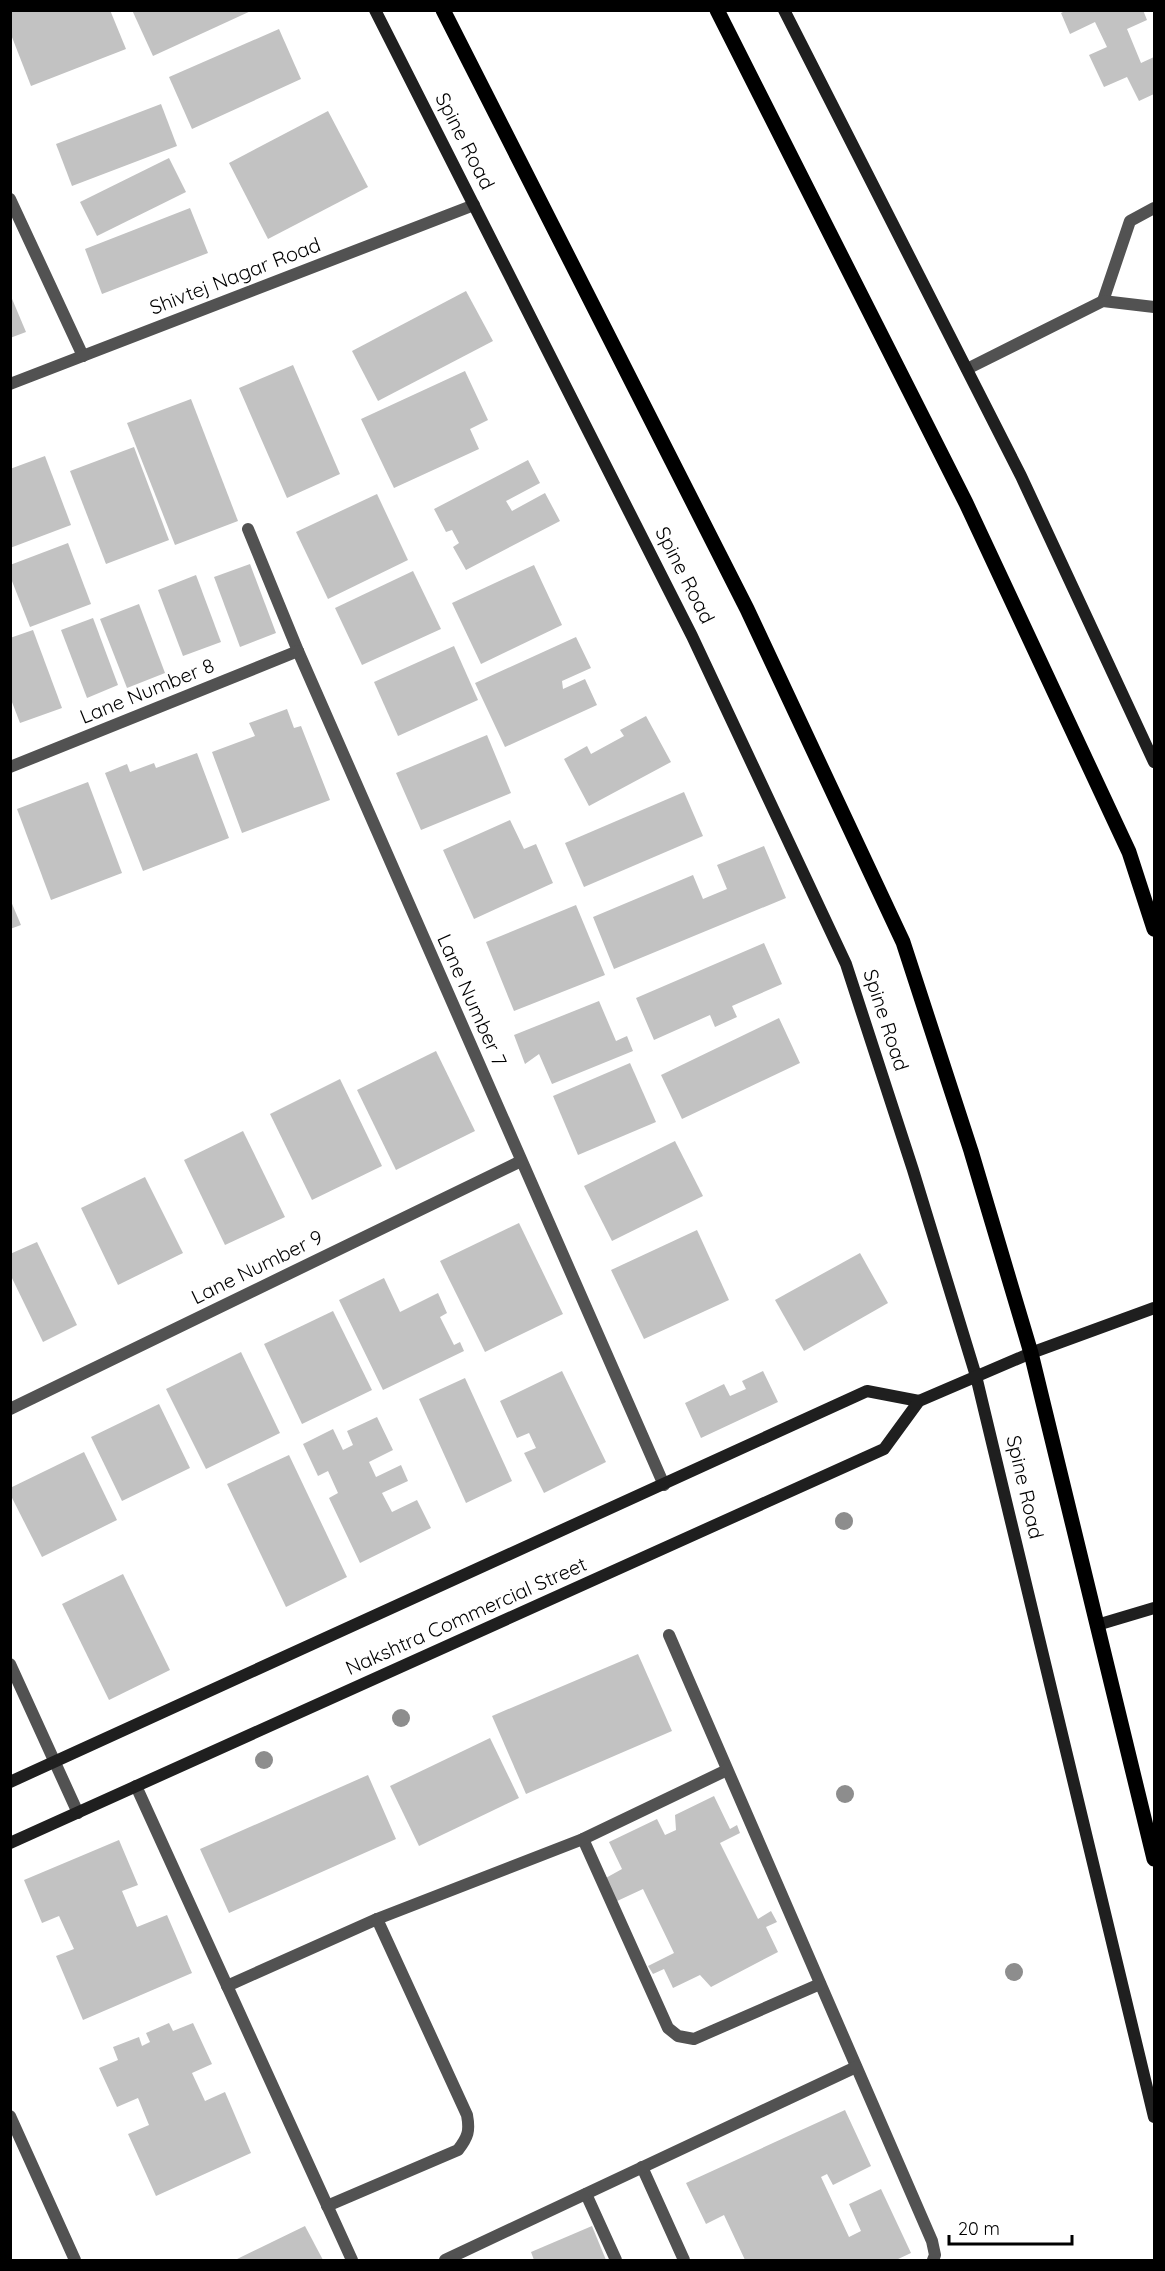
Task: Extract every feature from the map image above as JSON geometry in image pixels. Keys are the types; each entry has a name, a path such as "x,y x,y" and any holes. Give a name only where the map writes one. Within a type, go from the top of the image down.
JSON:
{"main road":[{"name":"Spine Road","path":"444,10 747,609 903,942 971,1152 1031,1353 1155,1859"},
{"path":"717,10 966,503 1129,852 1155,929"}],"street":[{"name":"Spine Road","path":"375,10 692,636 846,964 913,1170 976,1376 1155,2117"},
{"path":"784,10 1021,476 1155,762"},
{"path":"10,199 83,356"},
{"name":"Shivtej Nagar Road","path":"10,384 474,205"},
{"path":"1103,301 1130,221 1155,208"},
{"path":"967,369 1103,301 1155,307"},
{"name":"Lane Number 7","path":"248,529 298,651 664,1485"},
{"name":"Lane Number 8","path":"10,767 298,651"},
{"name":"Lane Number 9","path":"10,1409 521,1161"},
{"path":"919,1401 1031,1353 1155,1308"},
{"name":"Nakshtra Commercial Street","path":"10,1782 867,1391 919,1401 884,1449 10,1843"},
{"path":"1097,1625 1155,1608"},
{"path":"669,1635 932,2241 935,2255 933,2260"},
{"path":"10,1664 78,1813"},
{"path":"227,1986 377,1918 583,1839 728,1770"},
{"path":"136,1786 352,2260"},
{"path":"583,1839 668,2028 678,2036 694,2039 820,1984"},
{"path":"327,2206 458,2150 467,2139 470,2130 467,2115 377,1918"},
{"path":"445,2260 856,2067"},
{"path":"10,2116 75,2260"},
{"path":"642,2168 684,2260"},
{"path":"586,2194 616,2260"}],"building":[{"path":"10,10 110,10 126,49 31,86 10,32"},
{"path":"132,10 253,10 153,56"},
{"path":"1067,10 1143,10 1147,20 1127,29 1141,63 1154,57 1154,94 1139,101 1127,77 1104,87 1089,55 1107,47 1095,22 1070,34 1061,13"},
{"path":"279,29 301,79 192,129 169,77"},
{"path":"161,104 177,146 72,186 56,144"},
{"path":"328,111 368,187 268,239 229,163"},
{"path":"169,158 186,192 97,236 80,202"},
{"path":"190,208 208,253 102,294 85,249"},
{"path":"466,291 493,341 378,401 352,351"},
{"path":"10,294 26,332 10,338"},
{"path":"293,365 340,474 287,498 239,388"},
{"path":"465,371 488,420 470,429 479,449 394,488 361,419"},
{"path":"191,399 238,521 175,545 127,423"},
{"path":"134,447 169,540 106,564 70,471"},
{"path":"45,456 71,525 10,548 10,469"},
{"path":"528,460 540,483 506,501 512,511 545,493 560,521 466,570 453,547 459,543 452,530 446,532 434,509"},
{"path":"377,494 408,560 328,599 296,532"},
{"path":"68,543 91,604 30,627 10,576 10,565"},
{"path":"250,564 276,633 240,647 214,577"},
{"path":"534,565 562,625 481,664 452,603"},
{"path":"413,571 441,629 362,665 335,608"},
{"path":"196,575 221,642 183,656 158,590"},
{"path":"139,604 165,673 127,688 100,619"},
{"path":"93,618 118,685 87,698 61,630"},
{"path":"33,630 62,708 20,723 10,697 10,638"},
{"path":"576,637 591,668 562,681 563,689 585,679 597,705 505,747 475,683"},
{"path":"454,646 478,700 398,736 374,682"},
{"path":"287,709 294,728 301,726 330,800 242,833 212,752 255,736 249,723"},
{"path":"646,716 671,762 589,806 564,759 587,746 591,754 624,736 620,730"},
{"path":"487,735 511,793 421,830 396,773"},
{"path":"197,753 229,838 143,871 105,773 127,764 130,772 154,763 156,768"},
{"path":"88,782 122,873 51,900 17,809"},
{"path":"684,792 703,836 584,887 565,843"},
{"path":"510,820 524,849 536,844 553,883 474,919 443,850"},
{"path":"764,846 786,898 614,969 593,917 693,875 703,899 727,889 717,865"},
{"path":"10,899 21,925 10,929"},
{"path":"576,905 605,975 514,1011 486,942"},
{"path":"764,943 782,984 732,1006 737,1017 715,1027 710,1015 654,1040 636,998"},
{"path":"599,1001 616,1041 627,1036 633,1051 552,1084 539,1054 525,1064 514,1035"},
{"path":"779,1018 800,1063 682,1119 661,1075"},
{"path":"436,1051 475,1131 396,1170 357,1090"},
{"path":"630,1063 656,1122 578,1155 553,1096"},
{"path":"340,1079 382,1166 312,1200 270,1114"},
{"path":"243,1131 285,1217 225,1245 184,1160"},
{"path":"675,1141 703,1196 612,1241 584,1186"},
{"path":"145,1177 183,1253 118,1285 81,1208"},
{"path":"519,1223 563,1314 485,1352 440,1261"},
{"path":"697,1230 729,1300 644,1339 611,1270"},
{"path":"37,1242 77,1325 43,1342 10,1274 10,1254"},
{"path":"860,1253 888,1303 804,1351 775,1300"},
{"path":"384,1278 400,1312 438,1293 447,1313 440,1317 454,1345 460,1342 464,1351 383,1390 339,1300"},
{"path":"333,1311 372,1390 302,1424 264,1344"},
{"path":"241,1352 280,1433 206,1469 166,1389"},
{"path":"562,1371 606,1462 544,1493 524,1453 536,1448 529,1433 517,1438 500,1401"},
{"path":"763,1371 778,1402 701,1438 685,1403 724,1384 730,1396 746,1389 742,1381"},
{"path":"465,1378 512,1481 466,1503 419,1399"},
{"path":"159,1404 190,1468 122,1501 91,1437"},
{"path":"377,1417 393,1450 369,1462 376,1477 401,1465 408,1481 382,1493 392,1512 417,1500 431,1528 360,1563 329,1498 338,1493 328,1471 318,1476 303,1444 333,1429 343,1450 353,1445 347,1431"},
{"path":"84,1452 117,1520 42,1557 10,1494 10,1488"},
{"path":"289,1455 347,1577 286,1607 227,1484"},
{"path":"123,1574 170,1670 109,1700 62,1604"},
{"path":"638,1654 672,1731 526,1794 492,1716"},
{"path":"490,1738 519,1798 419,1846 390,1786"},
{"path":"368,1775 396,1839 229,1913 200,1849"},
{"path":"714,1796 730,1829 737,1825 740,1833 720,1843 758,1919 771,1911 777,1922 766,1927 778,1952 711,1987 700,1975 673,1988 664,1969 653,1974 648,1966 674,1953 643,1889 615,1902 604,1879 622,1869 609,1842 657,1819 665,1835 676,1830 675,1815"},
{"path":"119,1840 138,1885 122,1891 137,1927 167,1915 192,1973 83,2020 56,1956 74,1949 59,1916 42,1923 24,1880"},
{"path":"169,2023 173,2031 193,2023 212,2064 192,2073 205,2101 225,2092 251,2153 156,2196 128,2134 149,2125 138,2098 117,2107 99,2068 118,2060 113,2047 139,2037 142,2046 150,2042 146,2033"},
{"path":"845,2110 871,2166 833,2185 827,2174 821,2177 849,2237 861,2231 849,2204 881,2189 911,2253 896,2260 745,2260 724,2215 706,2224 686,2183"},
{"path":"305,2226 323,2260 235,2260"},
{"path":"592,2226 606,2260 534,2260 531,2252"}]}
